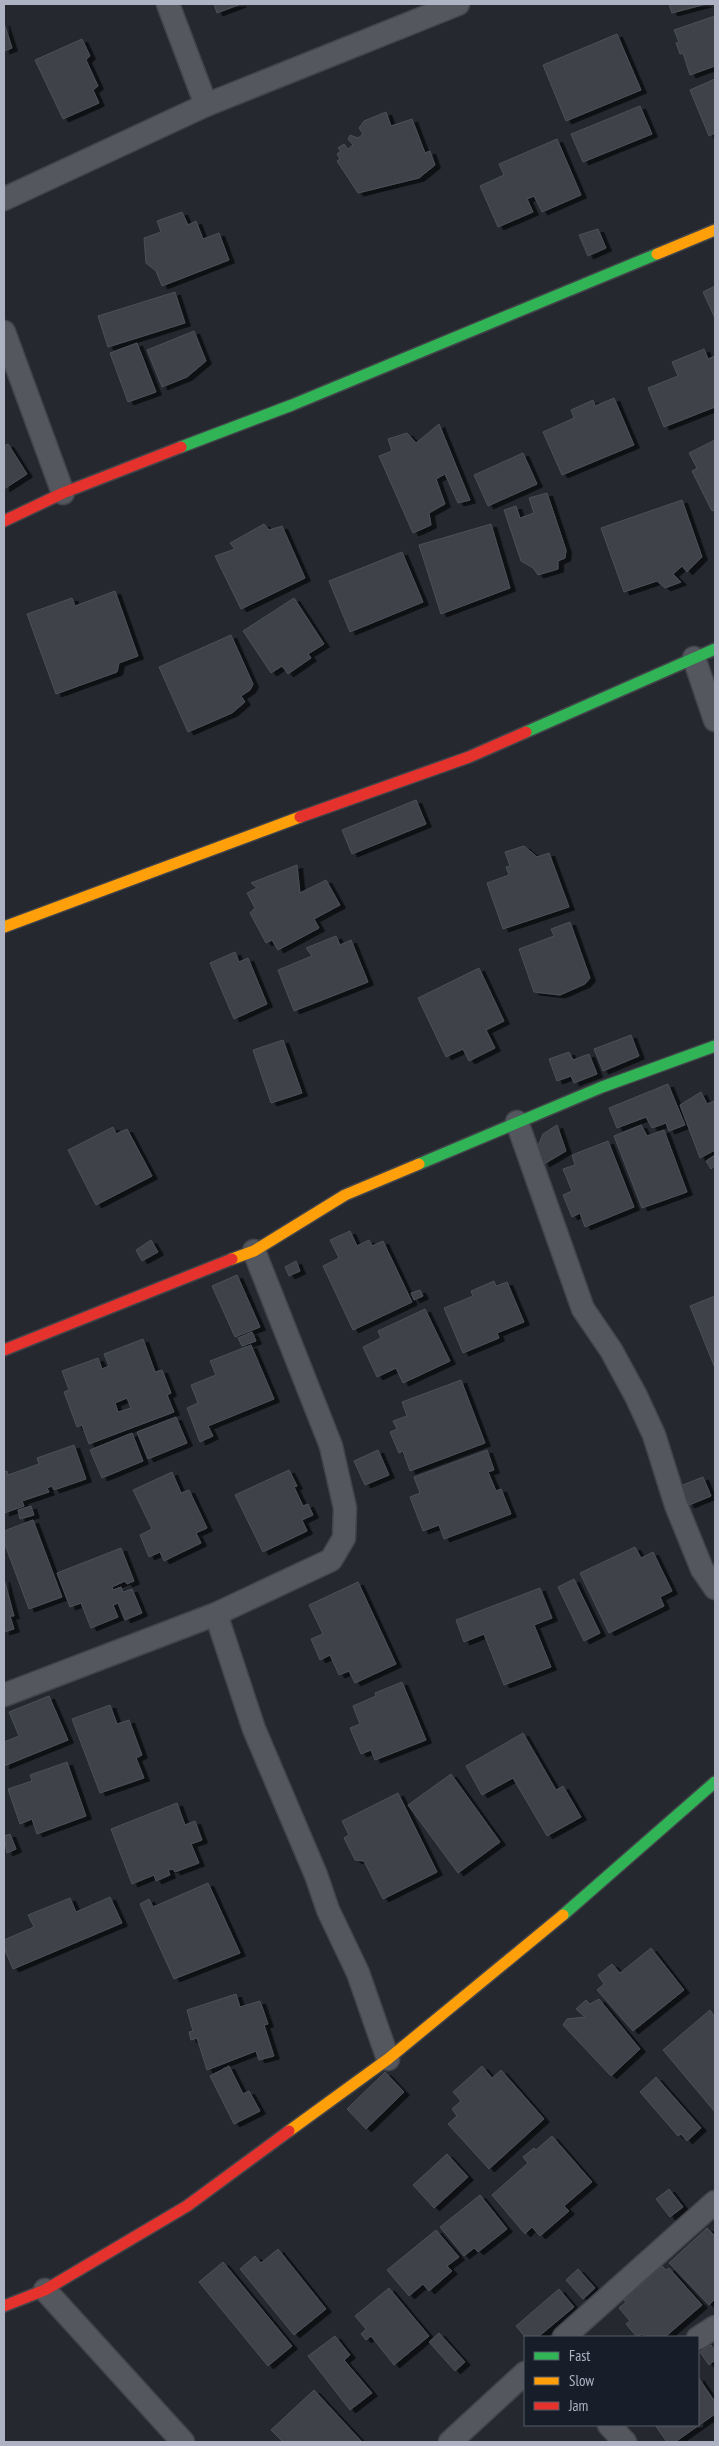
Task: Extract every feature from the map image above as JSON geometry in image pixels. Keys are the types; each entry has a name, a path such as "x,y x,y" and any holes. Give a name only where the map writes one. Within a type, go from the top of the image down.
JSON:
{"street":[{"path":"168,4 206,105"},
{"path":"4,199 206,105 458,4"},
{"path":"4,521 63,493 292,405 715,230"},
{"path":"4,332 63,493"},
{"path":"4,927 342,801 469,757 715,649"},
{"path":"694,658 715,720"},
{"path":"4,1350 254,1251 346,1195 602,1087 715,1046"},
{"path":"517,1122 583,1310 611,1350 636,1396 654,1435 676,1505 702,1569 715,1588"},
{"path":"4,1695 216,1614 331,1560 344,1538 345,1508 331,1446 254,1251"},
{"path":"216,1614 254,1730 316,1876 328,1910 358,1973 388,2060"},
{"path":"4,2306 45,2290 187,2206 388,2060 602,1882 715,1782"},
{"path":"565,2336 715,2202"},
{"path":"45,2290 183,2442"},
{"path":"699,2337 715,2327"},
{"path":"450,2442 524,2374"},
{"path":"610,2426 625,2442"}],"building":[{"path":"214,4 241,4 217,13"},
{"path":"669,4 706,4 672,13"},
{"path":"715,16 715,66 690,75 683,53 680,54 676,43 679,42 674,30"},
{"path":"4,23 12,48 4,51"},
{"path":"617,34 641,90 566,121 543,65"},
{"path":"82,39 90,56 86,60 98,86 93,90 99,103 63,119 35,60"},
{"path":"715,79 715,133 709,136 690,90"},
{"path":"640,106 652,134 583,162 571,134"},
{"path":"386,112 391,126 412,119 425,153 430,151 435,165 419,178 358,193 337,161 340,159 337,154 341,151 338,148 344,144 348,149 353,145 348,139 350,135 358,138 363,134 359,128 364,121"},
{"path":"557,139 581,195 542,212 534,196 527,199 533,212 498,227 480,186 504,175 499,164"},
{"path":"182,212 188,225 196,221 203,239 219,233 229,260 162,286 156,271 146,263 144,238 161,232 157,221"},
{"path":"598,229 606,248 588,256 579,235"},
{"path":"715,286 715,318 703,292"},
{"path":"175,292 185,323 108,347 98,316"},
{"path":"194,331 206,361 187,377 162,387 147,350"},
{"path":"137,343 156,392 128,402 110,353"},
{"path":"704,349 708,359 715,356 715,407 664,427 648,388 678,376 672,362"},
{"path":"614,398 634,445 562,475 543,432 574,418 571,410 593,400 595,406"},
{"path":"439,424 470,500 458,503 445,474 436,479 445,504 429,513 431,525 413,533 379,456 392,451 388,439 407,433 416,443"},
{"path":"715,440 715,510 712,511 692,471 697,468 689,453"},
{"path":"8,444 27,474 4,489 4,446"},
{"path":"523,453 537,484 488,506 474,475"},
{"path":"547,493 566,550 565,558 558,561 558,569 538,575 533,568 521,561 504,510 516,506 520,518 534,513 529,498"},
{"path":"682,500 702,557 687,572 682,566 673,574 681,582 665,588 657,581 624,592 601,528"},
{"path":"264,524 269,530 282,526 305,578 241,609 215,556 235,549 230,543"},
{"path":"491,524 510,588 441,614 419,545"},
{"path":"402,552 423,602 350,632 329,581"},
{"path":"115,591 138,656 119,663 117,672 56,694 27,614 72,598 75,606"},
{"path":"294,598 324,644 308,654 311,658 288,674 282,666 271,673 243,631"},
{"path":"231,635 253,684 250,690 241,696 245,702 232,713 188,732 159,667"},
{"path":"416,800 426,824 352,854 342,830"},
{"path":"524,846 537,857 549,853 569,907 503,929 487,883 509,875 506,867 510,866 505,852"},
{"path":"297,865 300,893 326,880 340,905 314,919 319,928 278,950 272,940 266,943 250,913 255,908 247,893 257,888 251,883"},
{"path":"570,922 590,978 585,984 560,995 534,992 519,949 554,936 551,929"},
{"path":"336,936 340,945 351,940 368,982 294,1011 278,970 312,956 306,948"},
{"path":"235,952 239,962 248,958 267,1004 234,1019 210,963"},
{"path":"479,968 504,1021 486,1030 495,1048 469,1061 463,1049 446,1057 418,998"},
{"path":"631,1035 639,1056 603,1071 594,1049"},
{"path":"283,1040 302,1093 271,1103 253,1050"},
{"path":"569,1052 573,1060 589,1054 597,1074 574,1083 571,1076 557,1081 549,1059"},
{"path":"668,1084 685,1125 669,1131 666,1123 652,1128 646,1117 617,1128 609,1108"},
{"path":"701,1092 707,1104 714,1101 715,1103 715,1150 700,1158 680,1105"},
{"path":"557,1125 566,1151 544,1164 538,1146 543,1134"},
{"path":"641,1125 647,1136 664,1130 687,1192 642,1208 614,1136"},
{"path":"113,1127 116,1134 127,1129 152,1176 96,1205 68,1150"},
{"path":"608,1141 634,1207 585,1227 580,1213 572,1217 563,1195 572,1191 563,1169 575,1165 572,1155"},
{"path":"715,1155 715,1166 711,1169 706,1161"},
{"path":"350,1231 357,1246 369,1240 372,1246 383,1241 412,1302 353,1330 323,1266 339,1258 330,1240"},
{"path":"151,1240 158,1252 142,1261 136,1250"},
{"path":"296,1261 300,1271 289,1276 285,1267"},
{"path":"237,1275 260,1327 235,1337 212,1286"},
{"path":"494,1281 496,1286 507,1282 524,1322 497,1333 499,1338 463,1353 444,1308 473,1296 471,1291"},
{"path":"420,1290 423,1296 414,1300 411,1293"},
{"path":"715,1296 715,1368 690,1306"},
{"path":"425,1309 450,1361 403,1383 396,1368 377,1377 363,1347 381,1338 378,1331"},
{"path":"252,1332 256,1341 242,1346 238,1338"},
{"path":"143,1339 155,1372 162,1370 171,1393 167,1395 174,1412 89,1444 82,1425 77,1427 64,1392 69,1390 62,1371 98,1358 102,1369 109,1366 104,1354","holes":["127,1398 131,1408 118,1412 115,1403"]},
{"path":"251,1345 274,1399 208,1426 213,1436 200,1442 187,1408 198,1403 191,1385 216,1375 210,1361"},
{"path":"461,1380 485,1443 410,1471 403,1451 399,1453 390,1432 397,1429 393,1421 407,1416 402,1402"},
{"path":"176,1417 187,1443 148,1459 137,1432"},
{"path":"132,1433 143,1461 102,1478 90,1450"},
{"path":"74,1445 86,1479 54,1490 52,1486 47,1488 49,1492 22,1501 24,1506 4,1513 4,1472 7,1471 8,1475 39,1464 37,1458"},
{"path":"378,1450 389,1475 365,1485 354,1461"},
{"path":"487,1450 494,1470 488,1472 496,1491 501,1489 511,1514 444,1539 439,1525 423,1531 410,1497 420,1493 414,1477"},
{"path":"289,1470 297,1486 294,1487 303,1506 308,1504 313,1515 302,1520 307,1531 263,1552 235,1495"},
{"path":"172,1472 181,1493 189,1490 207,1528 196,1533 201,1543 164,1561 160,1552 149,1557 140,1535 152,1529 133,1490"},
{"path":"703,1477 711,1496 689,1505 680,1486"},
{"path":"31,1506 34,1515 20,1519 18,1510"},
{"path":"33,1520 62,1597 29,1609 4,1542 4,1531"},
{"path":"635,1547 641,1558 653,1552 672,1591 660,1597 664,1606 609,1633 580,1573"},
{"path":"121,1548 134,1581 127,1584 125,1581 112,1587 113,1590 121,1587 123,1592 132,1589 142,1613 125,1620 118,1603 113,1605 118,1617 91,1628 81,1603 70,1607 57,1573"},
{"path":"4,1579 14,1616 10,1616 14,1629 4,1632"},
{"path":"574,1579 600,1633 584,1641 558,1587"},
{"path":"358,1582 396,1664 355,1683 349,1671 339,1675 330,1655 320,1660 311,1639 323,1634 309,1605"},
{"path":"540,1588 552,1618 534,1625 551,1667 504,1685 484,1634 464,1642 456,1620"},
{"path":"402,1682 426,1740 375,1760 371,1750 361,1754 350,1728 360,1724 353,1706 376,1696 375,1693"},
{"path":"49,1696 68,1740 4,1766 4,1742 19,1736 9,1712"},
{"path":"110,1705 117,1724 129,1720 142,1755 136,1758 144,1778 100,1793 72,1719"},
{"path":"523,1733 556,1790 563,1786 581,1817 547,1836 513,1778 482,1795 466,1766"},
{"path":"67,1762 86,1816 37,1834 32,1819 20,1824 8,1789 32,1781 30,1775"},
{"path":"451,1774 500,1842 458,1873 408,1805"},
{"path":"398,1793 437,1872 383,1899 364,1861 355,1860 344,1838 349,1835 342,1821"},
{"path":"177,1803 185,1825 195,1821 202,1840 191,1844 199,1863 175,1872 173,1869 168,1870 170,1875 156,1881 154,1875 132,1884 111,1829"},
{"path":"10,1834 16,1849 7,1853 4,1836"},
{"path":"208,1883 240,1953 174,1979 140,1904 149,1899 153,1907"},
{"path":"110,1897 122,1923 13,1969 4,1948 4,1940 34,1927 28,1915 70,1898 76,1912"},
{"path":"651,1948 684,1990 633,2031 597,1990 604,1984 598,1975 612,1964 620,1973"},
{"path":"236,1994 240,2007 260,2001 268,2024 264,2025 274,2056 259,2060 256,2051 207,2070 197,2038 191,2040 189,2032 193,2031 187,2010"},
{"path":"599,1999 640,2049 611,2076 563,2025 567,2019 585,2017 576,2009 586,2000 590,2004"},
{"path":"710,2010 715,2017 715,2112 663,2050"},
{"path":"229,2066 243,2094 249,2091 260,2111 234,2124 210,2076"},
{"path":"482,2066 492,2078 501,2070 544,2119 489,2169 448,2124 457,2116 452,2109 461,2101 453,2092"},
{"path":"385,2072 404,2092 366,2129 347,2109"},
{"path":"656,2077 701,2128 687,2141 681,2134 678,2136 640,2092"},
{"path":"552,2136 592,2182 564,2206 569,2211 540,2236 532,2227 525,2234 492,2195 528,2163 523,2157 534,2148 536,2150"},
{"path":"447,2154 468,2177 434,2208 413,2185"},
{"path":"669,2189 683,2207 670,2217 656,2199"},
{"path":"480,2195 507,2229 478,2252 474,2248 464,2256 440,2227"},
{"path":"707,2228 715,2236 715,2299 709,2305 669,2263"},
{"path":"436,2230 459,2257 447,2266 452,2271 429,2291 423,2284 409,2296 387,2270"},
{"path":"278,2249 326,2309 294,2335 240,2269 255,2256 261,2263"},
{"path":"223,2262 292,2346 268,2366 199,2282"},
{"path":"662,2266 666,2270 669,2268 702,2305 666,2336 644,2336 642,2334 636,2336 626,2324 630,2321 619,2308 626,2302 624,2300"},
{"path":"578,2269 595,2288 583,2299 566,2280"},
{"path":"389,2288 429,2336 394,2365 371,2336 366,2340 361,2334 366,2329 355,2316"},
{"path":"559,2289 574,2307 539,2336 524,2336 516,2326"},
{"path":"439,2333 465,2362 455,2371 429,2342"},
{"path":"335,2336 350,2355 344,2360 372,2393 350,2410 308,2356"},
{"path":"711,2345 715,2351 715,2360 709,2365 700,2352"},
{"path":"699,2378 715,2402 715,2414 699,2425"},
{"path":"314,2390 362,2442 283,2442 271,2430"},
{"path":"656,2426 698,2426 675,2442 667,2442"}],"traffic: fast":[{"path":"181,447 292,405 657,254"},
{"path":"526,732 715,649"},
{"path":"419,1164 602,1087 715,1046"},
{"path":"563,1915 715,1782"}],"traffic: slow":[{"path":"657,254 715,230"},
{"path":"4,927 300,817"},
{"path":"232,1259 254,1251 345,1195 419,1164"},
{"path":"289,2131 388,2059 563,1915"}],"traffic: jam":[{"path":"4,521 63,493 181,447"},
{"path":"300,817 469,757 526,732"},
{"path":"4,1350 232,1259"},
{"path":"4,2306 45,2290 187,2206 289,2131"}]}
